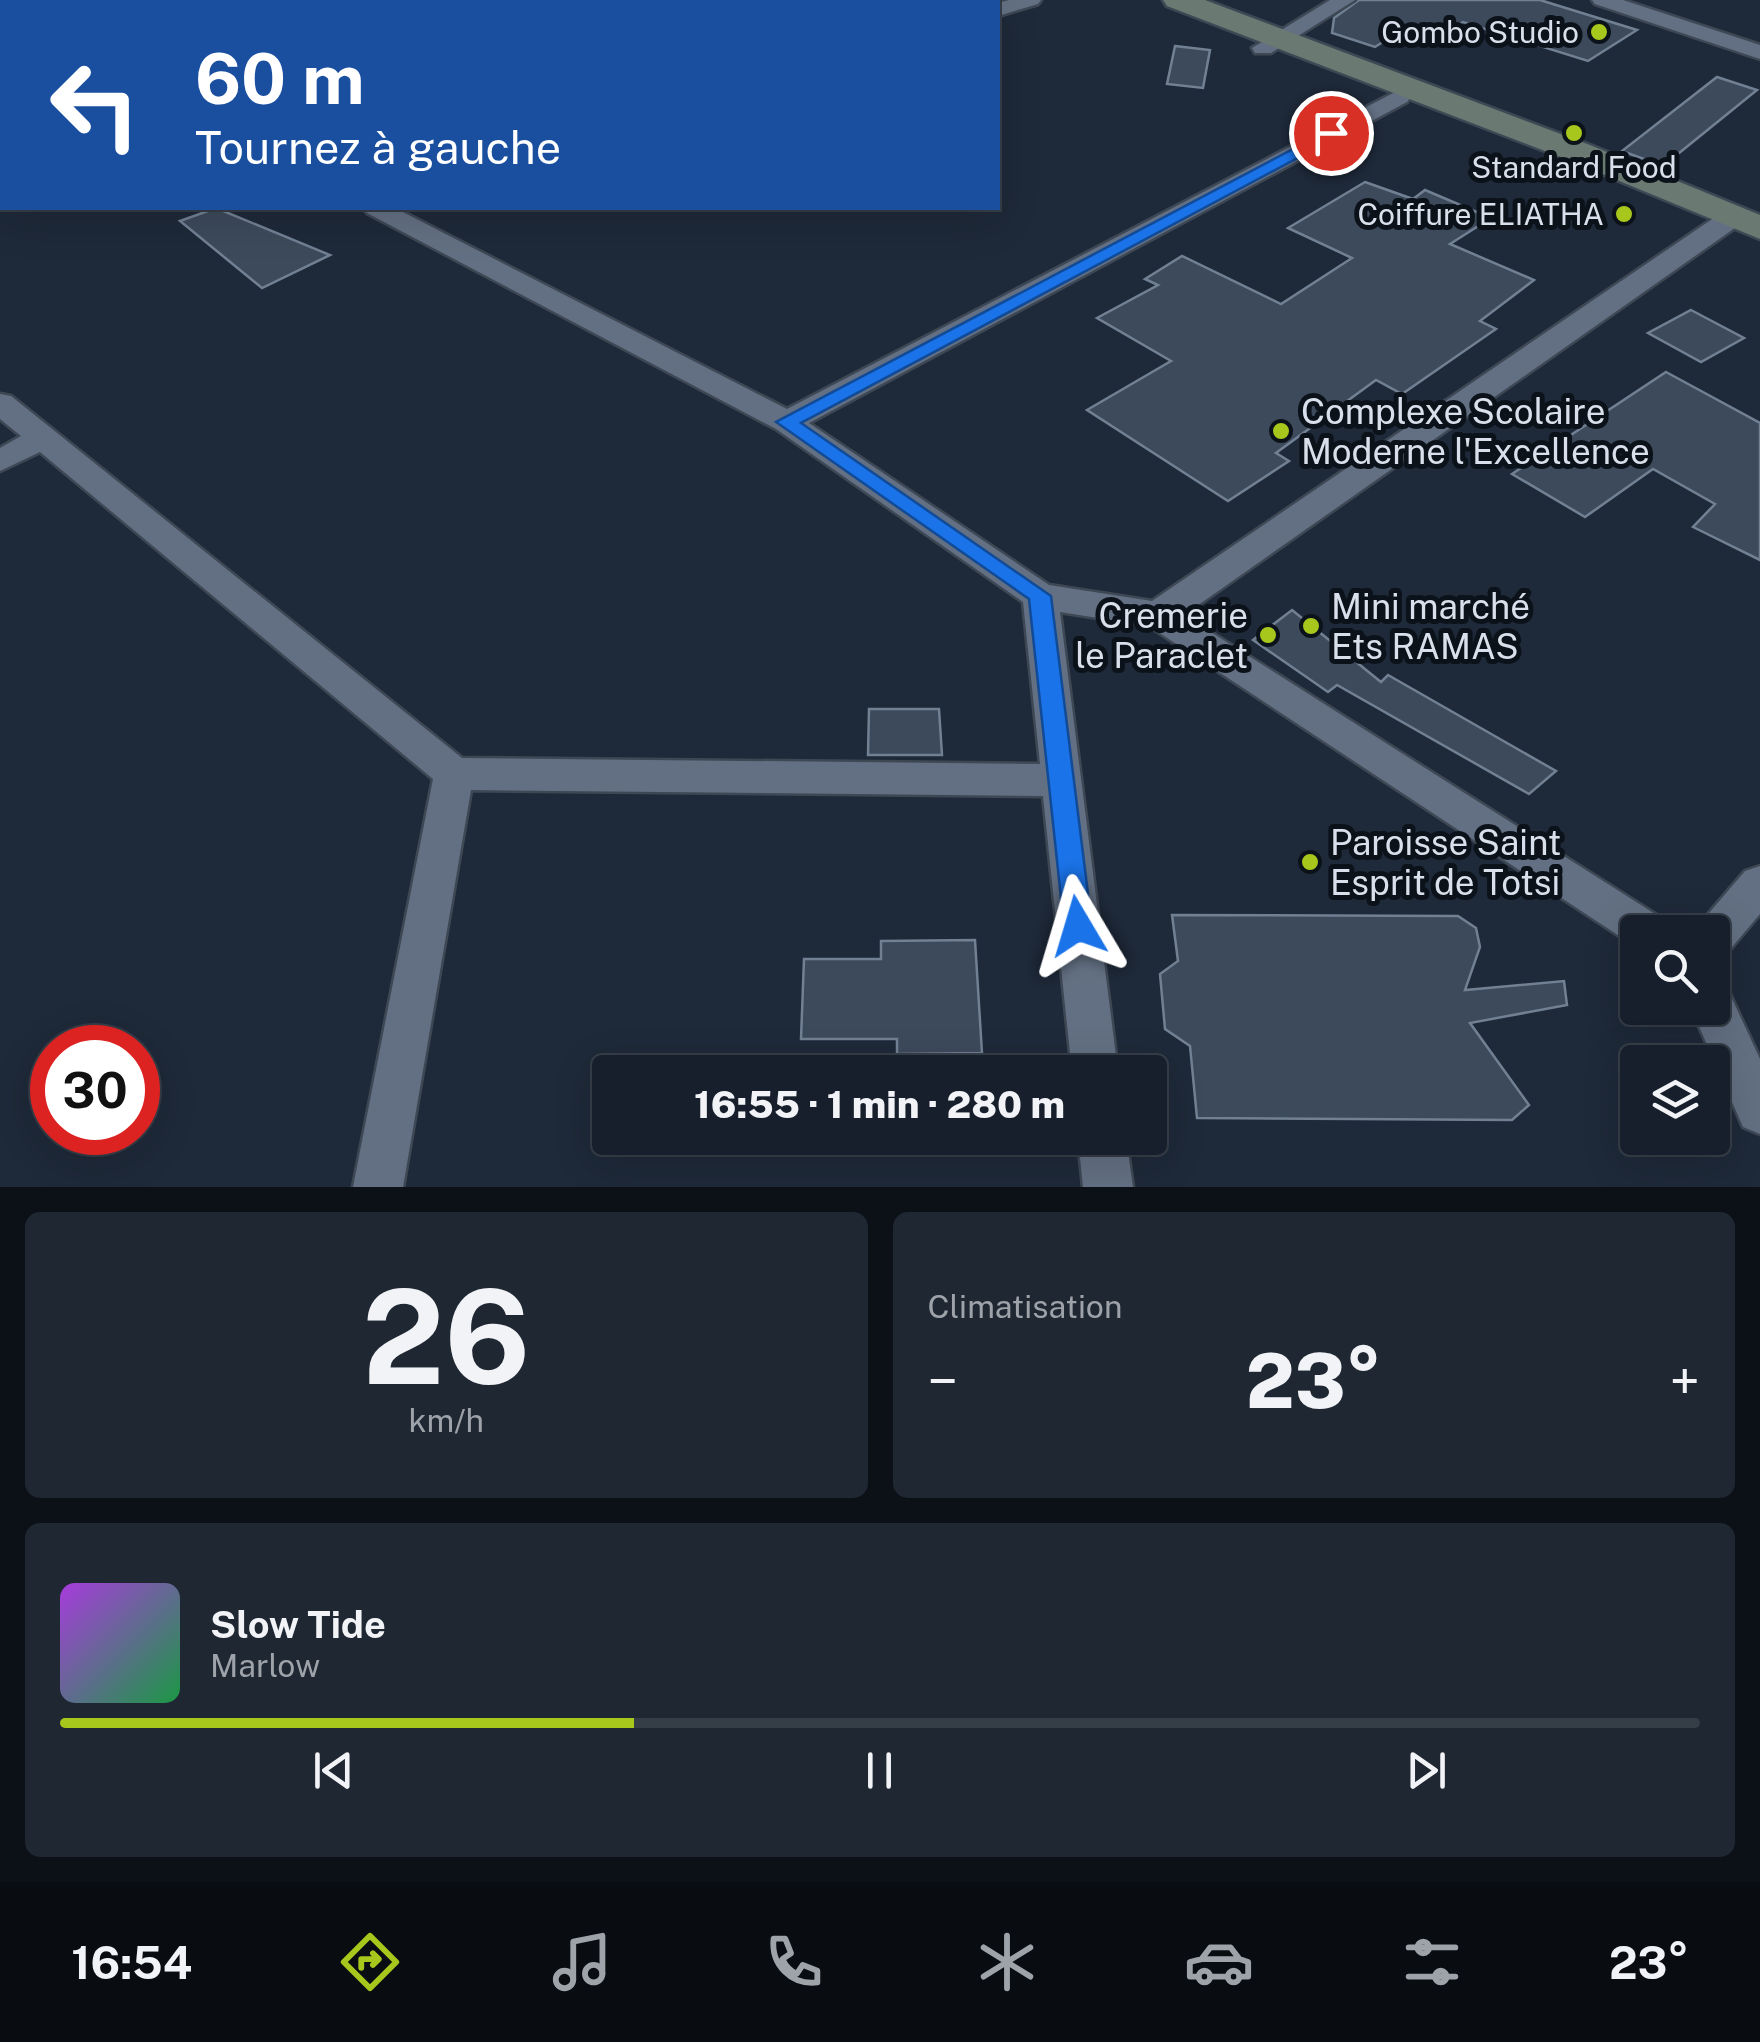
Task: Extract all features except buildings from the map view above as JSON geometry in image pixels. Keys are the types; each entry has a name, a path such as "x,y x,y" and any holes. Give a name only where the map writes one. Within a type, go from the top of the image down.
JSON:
{"main road":[{"path":"1141,0 1270,43 1746,222"},
{"path":"1178,0 1399,97 1566,158 1663,188"}],"street":[{"path":"1000,9 1030,0"},
{"path":"1270,43 1345,0"},
{"path":"1602,0 1760,52"},
{"path":"786,422 1399,97"},
{"path":"382,210 786,422 1040,596 1158,615 1622,915"},
{"path":"1158,615 1746,222"},
{"path":"0,403 454,774 1061,780"},
{"path":"0,460 41,439"},
{"path":"1040,596 1093,1055"},
{"path":"378,1187 454,774"},
{"path":"1730,919 1760,884"},
{"path":"1722,1025 1760,1110"},
{"path":"1104,1155 1108,1187"}],"place":[{"name":"Gombo Studio","path":"1599,32"},
{"name":"Standard Food","path":"1574,133"},
{"name":"Coiffure ELIATHA","path":"1624,214"},
{"name":"Complexe Scolaire Moderne l'Excellence","path":"1281,431"},
{"name":"Mini marché Ets RAMAS","path":"1311,626"},
{"name":"Cremerie le Paraclet","path":"1268,635"},
{"name":"Paroisse Saint Esprit de Totsi","path":"1310,862"}],"route":[{"path":"1078,926 1040,596 786,422 1331,133"}]}
